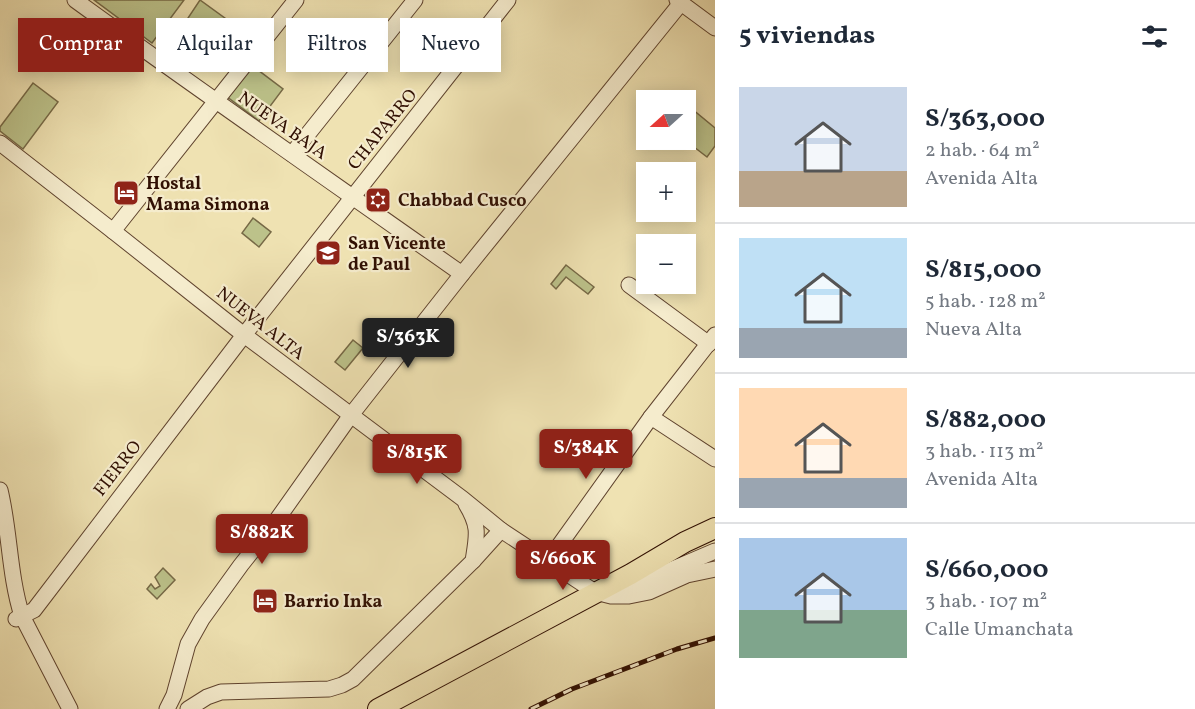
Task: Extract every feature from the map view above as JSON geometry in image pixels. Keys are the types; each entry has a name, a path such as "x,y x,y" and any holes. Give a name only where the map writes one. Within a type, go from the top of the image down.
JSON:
{"main road":[{"path":"378,709 603,594 631,574 685,542 715,528"}],"street":[{"name":"NUEVA BAJA","path":"75,0 462,274"},
{"path":"113,231 296,0"},
{"path":"292,154 415,0"},
{"name":"CHAPARRO","path":"244,335 508,0"},
{"path":"501,530 473,561 353,679 342,685 329,689 221,692 191,707 170,702 188,644 202,618 276,521 351,416 679,2 715,28"},
{"name":"NUEVA ALTA","path":"0,143 244,335 501,530 603,594"},
{"path":"548,561 651,417 712,340 630,285"},
{"name":"FIERRO","path":"19,618 34,609 244,335"},
{"path":"651,417 715,459"},
{"path":"0,490 5,508 19,618 70,709"},
{"path":"463,499 474,518 477,535 473,561"},
{"path":"0,533 9,592 60,709"},
{"path":"603,594 715,551"},
{"path":"603,594 629,596 649,592 687,575 715,569"}],"green space":[{"path":"94,0 184,0 171,18 156,18 156,38 152,43 144,37 144,18 118,18"},
{"path":"200,0 225,18 188,18"},
{"path":"244,72 261,72 283,89 259,121 226,96"},
{"path":"33,83 58,102 23,149 0,131 0,127"},
{"path":"696,112 715,128 715,146 707,157 696,148"},
{"path":"253,218 271,232 259,247 242,233"},
{"path":"566,265 594,287 588,294 566,277 556,289 551,284"},
{"path":"353,340 363,348 345,370 335,362"},
{"path":"163,568 175,580 157,599 147,589 151,584 155,589 160,586 155,577"}],"railway":[{"path":"531,709 572,689 677,649 715,638"}],"place":[{"name":"Hostal Mama Simona","path":"126,193"},
{"name":"Chabbad Cusco","path":"378,200"},
{"name":"San Vicente de Paul","path":"328,253"},
{"name":"Barrio Inka","path":"265,601"}]}
